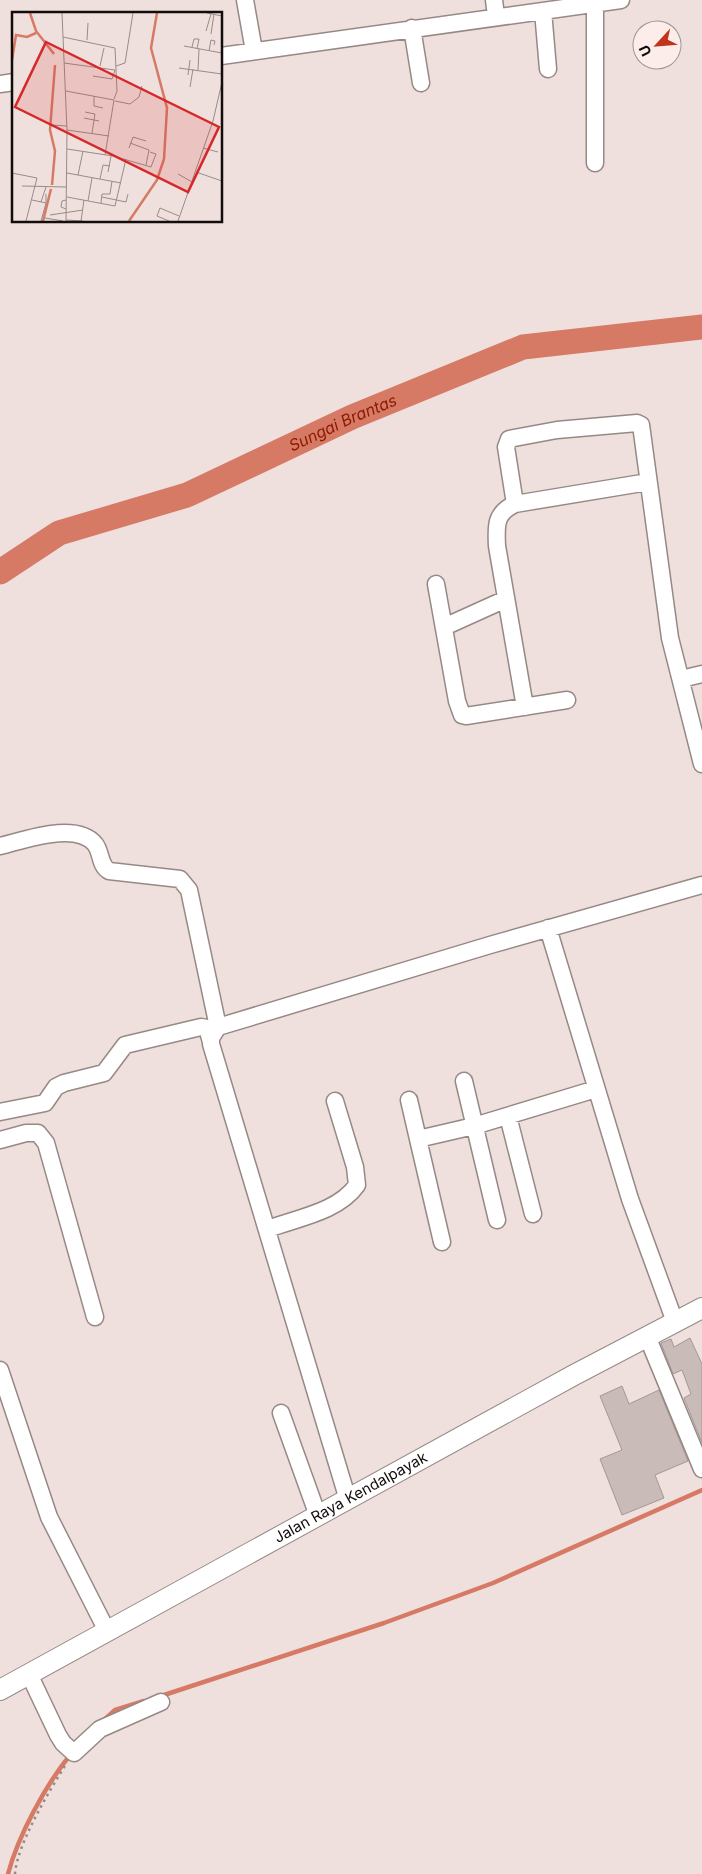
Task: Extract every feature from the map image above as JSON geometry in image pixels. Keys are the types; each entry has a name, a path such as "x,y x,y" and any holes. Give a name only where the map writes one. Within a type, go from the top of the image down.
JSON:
{"main road":[{"name":"Jalan Raya Kendalpayak","path":"0,1690 647,1336 702,1308"}],"street":[{"path":"245,0 254,52"},
{"path":"222,56 412,28 495,8 542,11 595,2 621,0"},
{"path":"595,2 595,163"},
{"path":"542,11 548,69"},
{"path":"412,28 421,83"},
{"path":"515,504 506,443 512,438 536,433 640,424 644,436 648,482 670,638 702,764"},
{"path":"526,707 506,599 496,527 500,513 515,504 648,482"},
{"path":"436,584 457,701 462,715 466,716 567,700"},
{"path":"444,627 506,599"},
{"path":"681,679 702,674"},
{"path":"0,846 62,833 80,834 95,844 103,864 109,871 180,879 189,890 218,1027 211,1042"},
{"path":"218,1027 548,928 702,885"},
{"path":"548,928 630,1199 674,1322"},
{"path":"0,1112 45,1104 56,1088 64,1083 104,1073 125,1045 201,1027 207,1028 348,1500"},
{"path":"464,1081 497,1220"},
{"path":"418,1139 474,1126 596,1089"},
{"path":"409,1100 442,1242"},
{"path":"268,1229 335,1205 350,1196 357,1185 355,1167 335,1101"},
{"path":"508,1116 533,1214"},
{"path":"0,1140 31,1132 38,1133 46,1143 95,1318"},
{"path":"647,1336 702,1469"},
{"path":"0,1370 49,1516 107,1631"},
{"path":"281,1413 318,1516"},
{"path":"29,1674 58,1735 72,1751 100,1729 160,1702"}],"path":[{"path":"15,1874 18,1859 30,1831 72,1751"}],"building":[{"path":"690,1338 702,1364 702,1443 684,1398 691,1394 682,1370 673,1374 661,1343 671,1339 674,1347"},
{"path":"622,1386 629,1404 659,1390 688,1461 655,1475 664,1498 622,1515 600,1459 622,1450 600,1396"}],"waterway":[{"name":"Sungai Brantas","path":"0,572 59,533 187,495 352,417 523,347 702,327"},
{"path":"161,1696 384,1623 493,1583 702,1490"},
{"path":"104,1720 115,1710 144,1701"},
{"path":"8,1874 19,1843 34,1811 52,1780 71,1754"}]}
